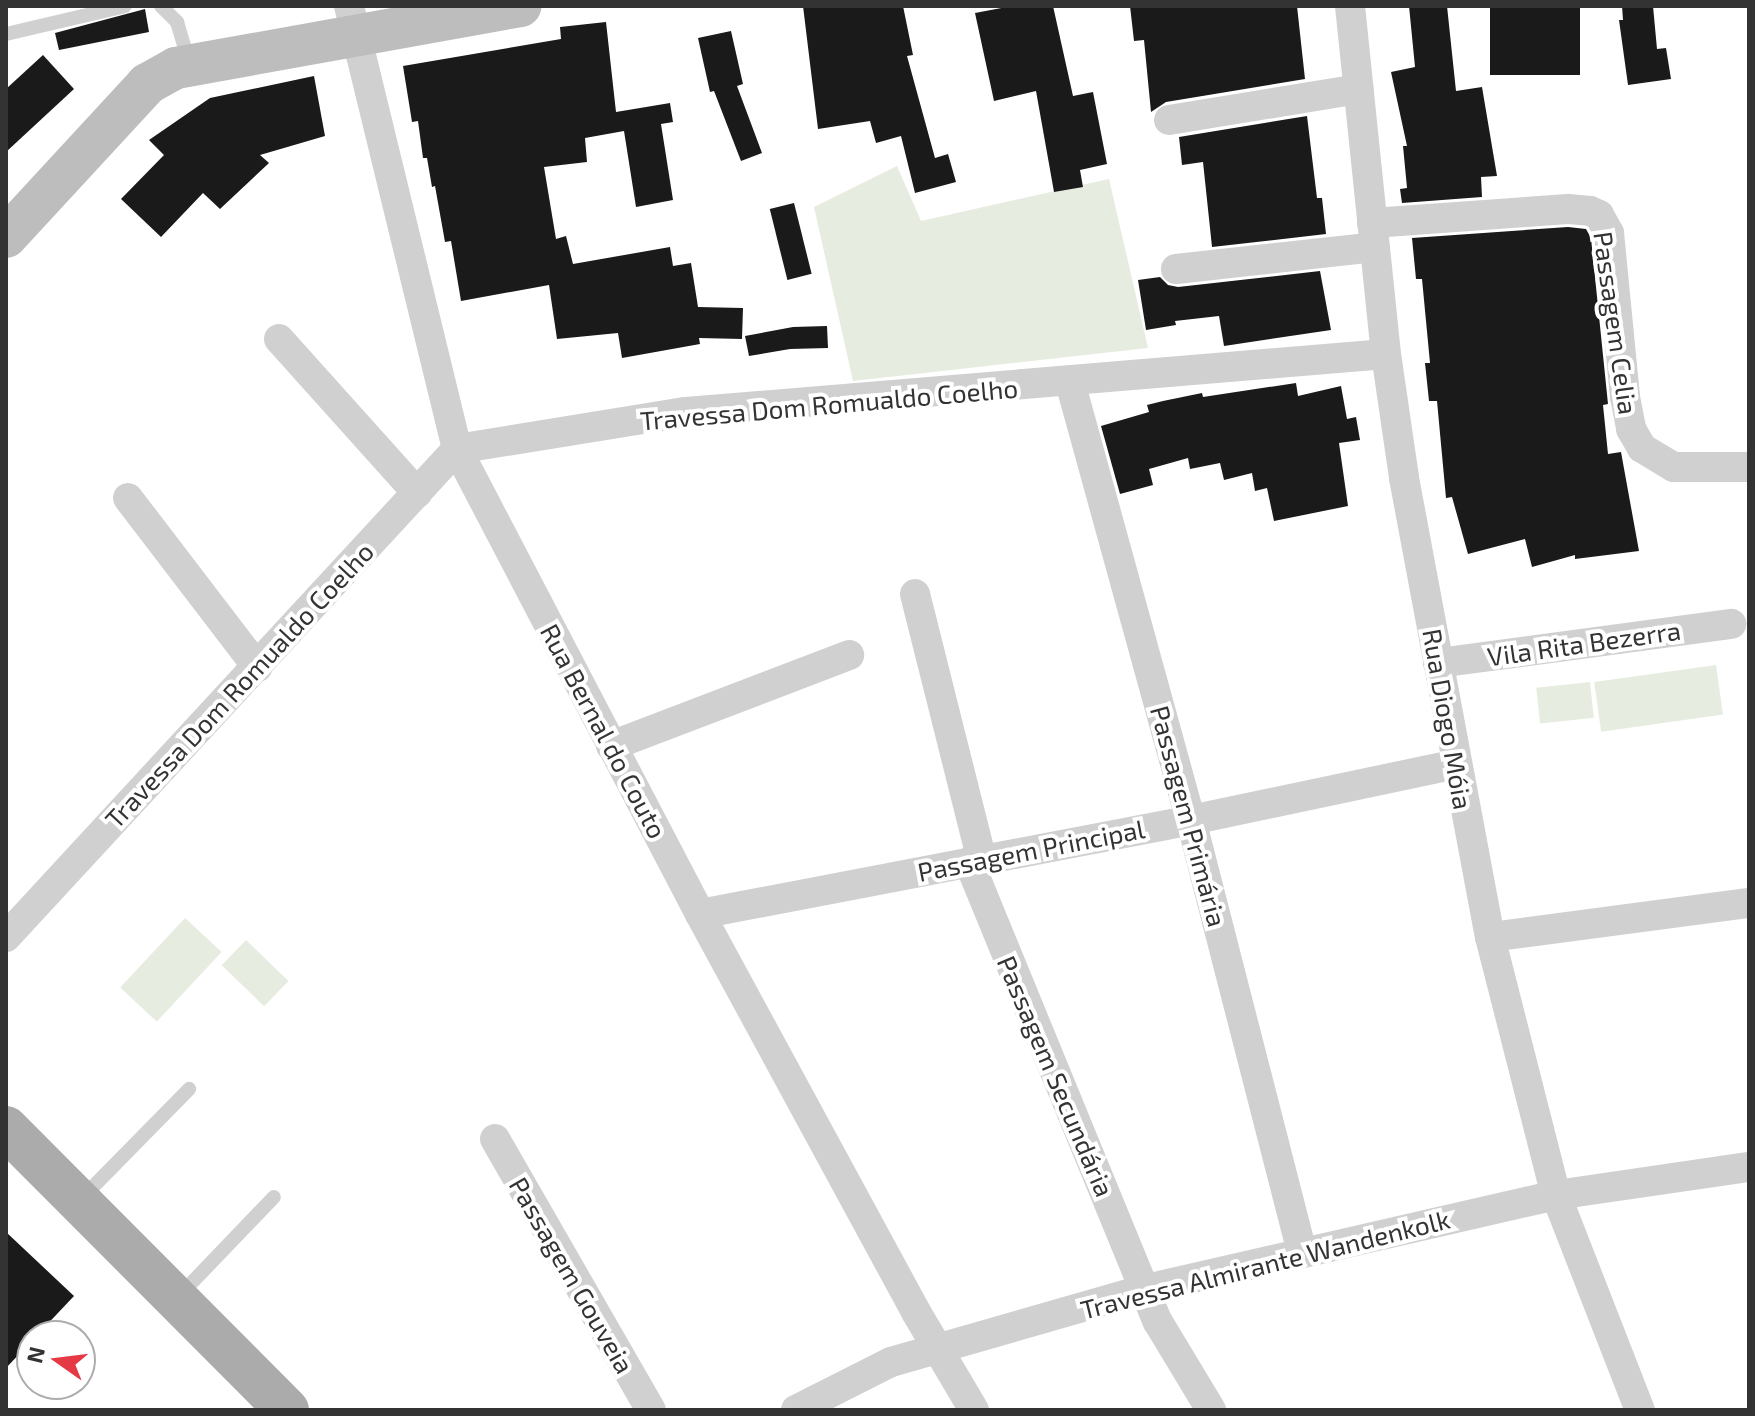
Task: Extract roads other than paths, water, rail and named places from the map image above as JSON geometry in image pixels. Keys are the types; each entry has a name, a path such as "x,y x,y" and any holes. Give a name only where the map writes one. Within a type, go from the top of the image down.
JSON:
{"main road":[{"path":"6,1128 287,1410"}],"street":[{"path":"6,237 56,178 147,84 176,68 190,67 352,22 520,6"},
{"name":"Rua Diogo Móia","path":"1350,6 1386,354 1456,764 1490,937 1556,1195 1640,1410"},
{"name":"Rua Bernal do Couto","path":"352,22 457,449 700,914 936,1348 974,1410"},
{"path":"1169,120 1358,89"},
{"name":"Passagem Celia","path":"1176,269 1374,235 1568,209 1590,211 1599,215 1609,233 1625,397 1631,429 1642,448 1674,467 1749,467"},
{"path":"279,339 417,493"},
{"name":"Travessa Dom Romualdo Coelho","path":"6,937 457,449 686,412 1386,354"},
{"name":"Passagem Primária","path":"1070,382 1191,820 1302,1252"},
{"path":"128,498 257,667"},
{"name":"Passagem Secundária","path":"915,594 975,861 1158,1322 1211,1410"},
{"name":"Vila Rita Bezerra","path":"1438,663 1731,624"},
{"path":"611,746 849,655"},
{"name":"Passagem Principal","path":"700,914 1191,820 1456,764"},
{"path":"1490,937 1749,903"},
{"name":"Passagem Gouveia","path":"495,1139 651,1410"},
{"name":"Travessa Almirante Wandenkolk","path":"796,1410 891,1362 1146,1289 1556,1195 1749,1167"}],"lane":[{"path":"6,34 125,6"},
{"path":"161,6 177,22 190,67"},
{"path":"79,1201 189,1089"},
{"path":"176,1299 274,1197"}]}
